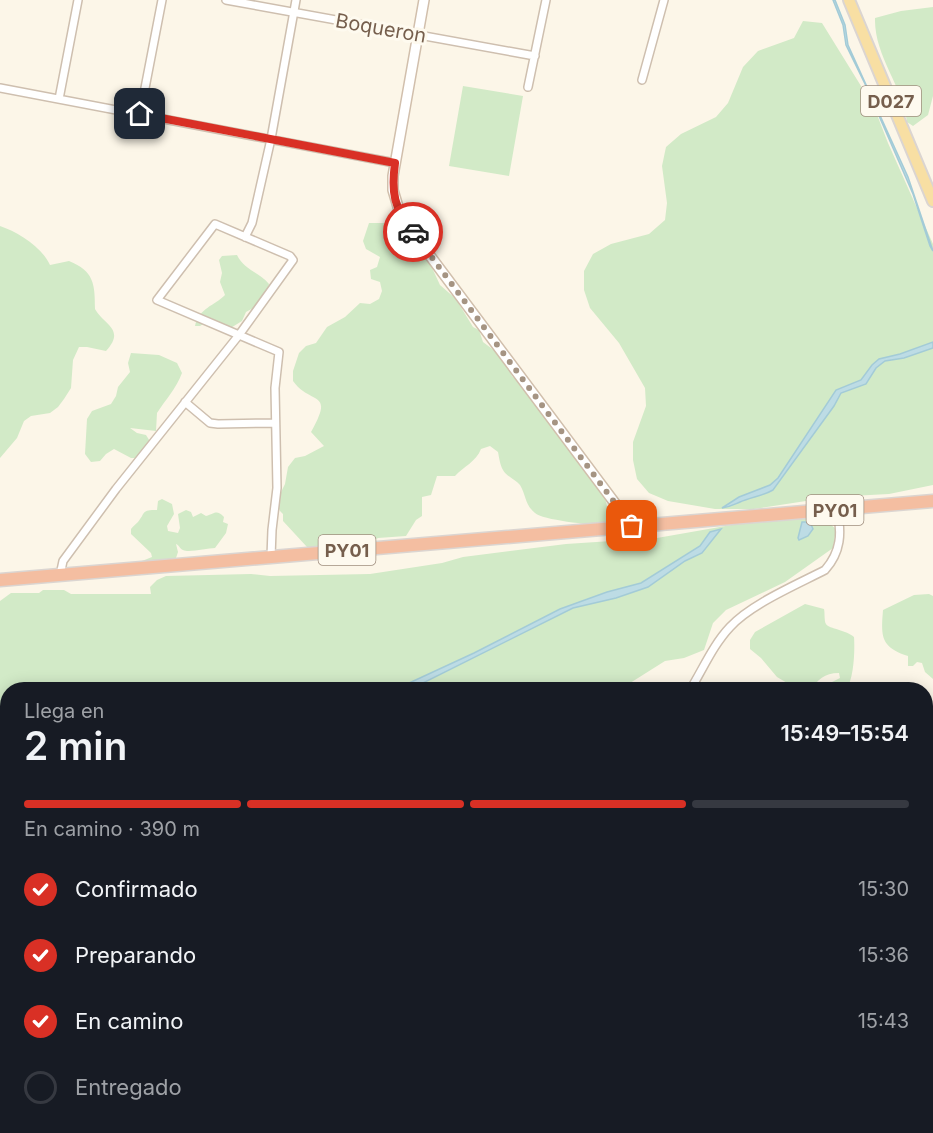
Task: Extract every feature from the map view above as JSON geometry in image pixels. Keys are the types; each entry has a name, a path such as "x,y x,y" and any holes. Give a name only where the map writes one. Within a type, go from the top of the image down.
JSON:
{"highway":[{"name":"PY01","path":"0,580 933,501"}],"main road":[{"name":"D027","path":"849,0 933,201"}],"street":[{"path":"59,99 78,0"},
{"path":"140,114 162,0"},
{"name":"Boqueron","path":"226,0 535,56"},
{"path":"245,237 252,223 271,139 296,0"},
{"path":"424,0 395,163 393,190 401,217 632,526"},
{"path":"528,87 546,0"},
{"path":"642,80 664,0"},
{"path":"0,88 395,163"},
{"path":"60,575 63,561 93,520 239,335 293,260 290,256 215,224 157,300 239,335 279,352 274,388 277,488 271,557"},
{"path":"185,402 210,423 275,423"},
{"path":"695,682 731,626 754,609 825,570 833,560 840,536 837,510"}],"green space":[{"path":"933,7 933,96 928,115 913,126 907,122 900,96 879,45 875,18 901,11"},
{"path":"803,21 822,23 874,107 933,244 933,485 889,494 832,497 754,509 715,509 668,501 649,493 637,479 633,460 633,442 646,406 645,388 619,343 590,308 584,290 584,271 593,254 611,244 649,234 665,220 667,203 662,166 666,147 681,134 716,117 728,103 743,67 758,51 794,38"},
{"path":"463,86 523,96 509,176 449,166"},
{"path":"369,223 388,223 416,233 440,285 456,299 473,327 479,330 483,342 503,357 512,376 522,385 552,424 556,434 578,454 605,498 610,518 603,525 539,516 527,503 520,485 503,470 498,452 490,446 481,449 473,461 455,476 437,476 431,495 422,497 422,516 416,520 406,536 378,538 370,543 336,552 307,547 283,521 283,514 276,502 285,484 288,467 295,458 305,456 324,446 311,432 318,418 321,404 293,381 293,371 299,353 306,346 316,343 327,327 345,317 360,303 370,304 379,299 382,291 380,282 371,279 370,270 377,267 380,257 366,249 363,241"},
{"path":"0,226 29,241 50,265 69,261 84,269 93,285 95,309 114,332 114,337 106,351 79,347 73,360 71,388 64,399 50,413 31,416 24,421 17,438 0,458"},
{"path":"237,255 244,264 269,284 267,293 259,299 255,307 246,312 242,321 229,329 208,321 195,326 203,311 225,295 220,282 222,273 219,260 222,256"},
{"path":"131,353 159,355 177,363 182,373 157,413 156,431 130,428 146,435 151,443 141,458 131,458 114,449 100,461 91,462 85,454 87,419 92,411 111,404 118,387 130,372 128,363"},
{"path":"162,499 172,504 174,514 167,526 168,531 178,533 180,528 178,514 186,510 191,512 193,517 201,513 206,516 219,513 224,517 223,522 228,524 226,533 215,548 186,551 176,544 178,552 175,561 143,566 142,561 152,557 151,553 131,534 131,529 144,512 157,510 158,501"},
{"path":"777,517 815,518 836,529 833,548 785,582 726,610 713,623 704,650 684,658 665,661 632,682 0,682 0,601 11,593 64,590 71,594 151,594 150,587 157,580 166,576 370,574 442,563 463,557 566,544 657,538"},
{"path":"914,595 933,596 933,679 925,672 922,663 917,662 913,666 908,666 908,656 892,649 887,644 882,627 883,610"},
{"path":"805,604 824,609 828,626 854,637 854,657 850,682 832,682 840,678 839,673 829,674 817,682 785,682 777,677 750,649 750,640 755,632"}],"water":[{"path":"833,0 835,0 845,25 848,45 908,177 933,251 913,194 846,45 843,25"},
{"path":"933,342 933,348 904,358 885,361 876,368 866,384 841,393 773,490 722,508 739,497 770,485 778,478 836,390 861,380 879,359"},
{"path":"802,522 810,522 813,529 808,536 799,540 798,538"},
{"path":"721,529 702,553 685,561 648,587 616,598 573,608 425,682 411,682 560,609 607,592 641,583 700,546 710,532"}],"way so far":[{"path":"413,232 632,526"}],"route":[{"path":"140,114 395,163 393,190 396,202 401,217 413,232"}]}
